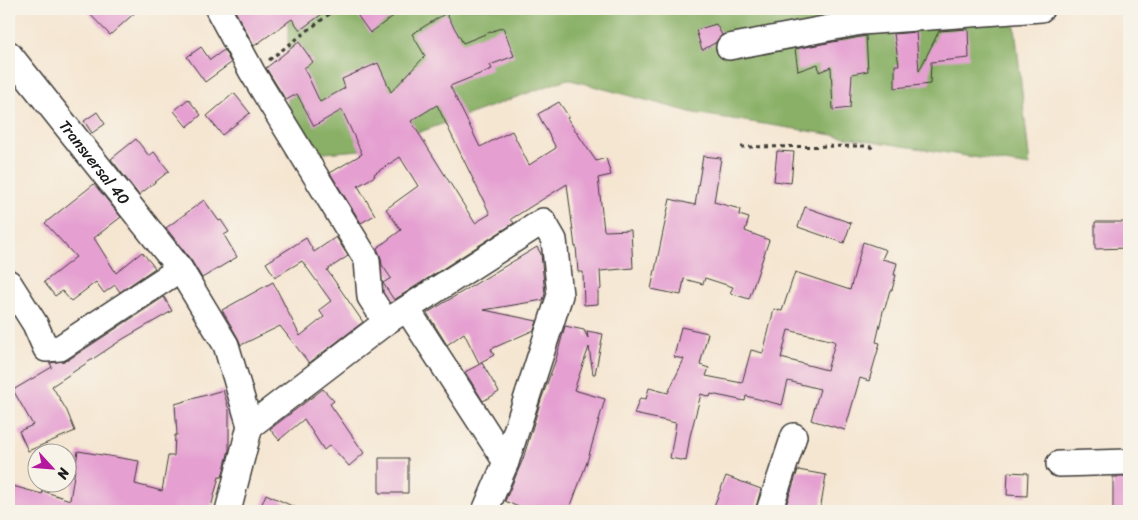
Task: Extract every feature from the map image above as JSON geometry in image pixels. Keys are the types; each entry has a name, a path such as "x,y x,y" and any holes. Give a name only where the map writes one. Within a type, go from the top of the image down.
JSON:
{"street":[{"path":"218,9 252,72 367,260 370,296 386,322"},
{"path":"729,47 861,22 1041,9"},
{"name":"Transversal 40","path":"9,54 180,269 226,345 250,426"},
{"path":"228,511 250,426 386,322 543,221 554,240 560,295 506,462 484,511"},
{"path":"9,283 35,324 46,349 60,348 180,269"},
{"path":"407,309 506,462"},
{"path":"768,511 794,436"},
{"path":"1059,464 1129,462"}],"path":[{"path":"252,72 336,9"},
{"path":"741,147 865,146 871,147 873,150"}],"green space":[{"path":"288,9 1013,9 1030,166 694,113 567,79 373,149 288,156"}],"building":[{"path":"85,9 139,9 110,35"},
{"path":"234,9 329,9 300,30 292,19 254,46"},
{"path":"353,9 403,9 370,33"},
{"path":"446,13 463,43 503,27 514,56 490,65 492,69 450,86 480,147 512,131 529,165 556,148 538,114 559,102 569,117 567,118 596,161 606,158 611,175 598,178 604,230 631,230 633,268 600,271 601,289 598,291 598,304 584,305 583,272 578,272 567,184 511,219 514,223 394,300 383,283 391,278 382,265 377,248 401,230 386,209 418,186 400,157 358,186 375,215 361,223 330,173 362,154 342,110 314,126 297,94 286,100 266,68 299,42 313,62 304,68 320,102 345,88 342,79 378,63 391,92 425,56 412,34","holes":["437,105 490,214 475,223 411,121"]},
{"path":"716,24 722,35 715,43 702,50 696,30"},
{"path":"968,29 969,58 931,62 930,84 895,88 895,65 899,65 894,34 916,32 919,71 939,31"},
{"path":"866,36 868,71 852,74 850,108 833,110 831,67 819,72 818,64 798,71 795,49"},
{"path":"201,47 210,60 224,50 231,63 205,82 187,57"},
{"path":"234,93 250,113 222,135 207,116"},
{"path":"188,99 201,115 187,127 174,111"},
{"path":"97,112 105,124 92,133 84,121"},
{"path":"136,139 149,156 154,152 169,171 139,195 111,159"},
{"path":"777,151 794,152 791,183 774,181"},
{"path":"703,156 721,158 714,202 740,209 739,215 749,218 745,231 769,240 749,299 730,293 733,287 705,278 703,284 684,279 681,295 651,289 670,199 695,205"},
{"path":"94,184 121,217 94,238 116,273 142,252 155,268 120,292 115,285 104,293 96,282 71,301 62,291 55,296 44,282 76,257 45,223"},
{"path":"204,200 229,232 224,235 237,257 202,278 191,260 166,228"},
{"path":"805,207 851,223 844,243 798,227"},
{"path":"1095,222 1129,222 1129,248 1095,249"},
{"path":"336,237 348,256 327,270 363,322 309,363 280,326 241,345 222,310 273,282 300,336 324,317 319,310 331,301 302,261 275,277 266,263 306,238 314,252"},
{"path":"863,242 886,250 882,259 897,263 892,290 890,290 884,307 876,342 880,343 869,381 860,378 845,430 811,420 820,389 788,381 782,405 746,396 745,401 711,394 710,397 701,394 690,436 686,461 670,458 676,423 634,414 640,398 646,399 649,388 668,393 684,359 674,357 681,327 708,333 700,365 709,368 706,376 742,383 751,350 763,353 774,309 782,311 795,272 850,290","holes":["788,330 834,341 827,370 781,358"]},
{"path":"537,247 541,254 545,294 543,300 484,310 537,321 534,330 491,349 494,355 479,363 464,333 447,345 427,313"},
{"path":"164,297 172,311 123,339 52,386 67,411 75,431 49,442 28,442 28,451 19,431 33,425 13,390 52,367 50,363 68,360"},
{"path":"565,326 584,330 588,338 587,331 603,334 595,374 593,374 589,347 574,390 605,399 587,462 569,511 527,511 505,501 523,459"},
{"path":"482,363 499,392 483,401 465,372"},
{"path":"323,389 334,401 330,404 364,453 349,466 330,445 324,450 304,419 279,440 270,429"},
{"path":"223,390 229,410 229,450 222,477 219,477 210,511 9,511 9,485 28,490 28,492 42,494 46,492 70,500 71,492 78,492 78,451 139,461 135,484 162,491 168,456 174,456 175,435 177,435 175,404"},
{"path":"379,458 408,458 408,493 379,493"},
{"path":"798,470 826,475 820,511 784,511"},
{"path":"1008,472 1028,473 1027,496 1007,495"},
{"path":"726,476 761,489 755,511 712,511"},
{"path":"1113,477 1129,477 1129,511 1113,511"},
{"path":"266,494 303,511 259,511"}]}
